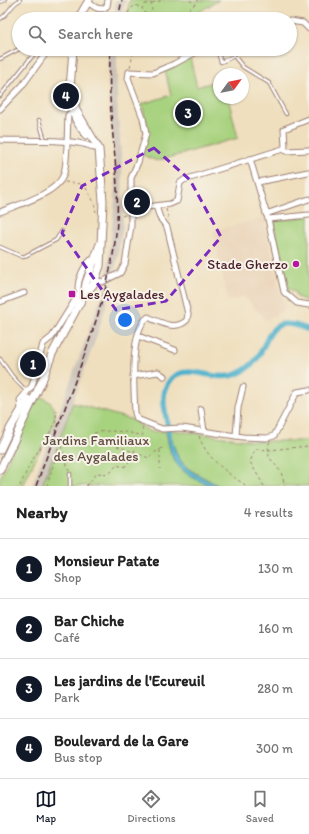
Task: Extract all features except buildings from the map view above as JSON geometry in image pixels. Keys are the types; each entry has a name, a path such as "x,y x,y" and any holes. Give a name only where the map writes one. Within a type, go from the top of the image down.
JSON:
{"main road":[{"path":"82,12 89,1"},
{"path":"72,56 69,103 99,149 103,214 100,266 96,281 82,294"},
{"path":"76,114 86,136 94,148 101,168"},
{"path":"0,450 30,395 42,381 52,354 82,294 102,238"},
{"path":"0,468 30,395"}],"street":[{"path":"89,1 97,8 106,8 108,0"},
{"path":"297,22 303,23 309,29"},
{"path":"0,109 22,86 44,56"},
{"path":"86,283 91,279 102,282 123,269 127,252 132,209 131,178 138,162 146,134 143,118 128,78 129,72 153,73 189,56"},
{"path":"0,212 47,192 61,181 64,172 68,115 76,114"},
{"path":"283,149 285,147 284,129 309,119"},
{"path":"74,143 82,141 86,136 83,123"},
{"path":"0,140 66,142 94,148"},
{"path":"132,209 156,206 177,201 180,183 184,180 283,149 286,151 309,150"},
{"path":"250,159 258,182 267,217 284,292 297,303 309,305"},
{"path":"258,182 308,172"},
{"path":"267,217 309,199"},
{"path":"156,206 160,218 167,227 188,314 188,320 182,325 170,326 148,317 144,320 138,336 133,376 135,413 137,419 162,429 173,428 236,436 272,437 281,426 297,392 309,390"},
{"path":"267,217 309,215"},
{"path":"30,395 43,344 52,337 82,294 78,285 86,265 91,260 94,260 98,265 96,281"},
{"path":"0,302 24,293"},
{"path":"138,336 175,350"},
{"path":"133,376 158,372 164,376"},
{"path":"236,436 238,408 243,387"},
{"path":"202,409 204,431"}],"lane":[{"path":"0,2 4,0"},
{"path":"0,19 6,16 14,3 20,0"},
{"path":"0,59 12,53"},
{"path":"0,96 32,56"},
{"path":"220,56 222,62 234,56 243,67 269,83 286,114"},
{"path":"39,120 46,142"},
{"path":"0,247 23,257 56,240 62,231"},
{"path":"0,359 12,376 30,395"},
{"path":"70,474 70,486"}],"path":[{"path":"142,8 145,4 164,0"},
{"path":"190,0 195,5"},
{"path":"188,12 198,0"},
{"path":"150,12 152,10 151,3"},
{"path":"129,12 134,5 142,8 145,12"},
{"path":"106,8 109,12"},
{"path":"129,72 132,56"},
{"path":"61,181 82,184 82,187 86,188 94,202 96,212 103,214"},
{"path":"166,204 170,223 167,227"},
{"path":"20,486 30,464 55,424 57,410"},
{"path":"86,486 98,473 108,474 112,472 116,465 124,467 127,465 142,435 142,422"},
{"path":"94,433 106,430 119,430 142,435"},
{"path":"197,430 200,441 220,467 247,486"},
{"path":"272,437 268,445 269,457 281,472 285,486"},
{"path":"47,486 60,443 70,474"},
{"path":"117,446 149,458 164,447"},
{"path":"264,486 250,462 254,452 257,449 269,450 309,446"},
{"path":"160,449 160,469"}],"highlighted area":[{"path":"154,148 190,180 221,237 166,301 116,310 62,233 82,186"}],"shaded area":[{"path":"116,0 126,0 123,12 114,12"},
{"path":"109,56 117,56 117,102 122,167 123,227 115,270 107,275 115,201 115,172 108,81"},
{"path":"263,218 281,296 286,309 266,320 244,296 228,301 213,231"},
{"path":"113,282 97,335 42,486 32,486 105,287"}],"green space":[{"path":"130,0 219,0 199,12 127,12"},
{"path":"190,58 197,87 213,82 213,104 230,104 238,138 157,161 143,155 148,129 142,104 171,95 165,71"},
{"name":"Stade Gherzo","path":"309,216 309,302 297,297 295,291 289,289 274,226 276,221"},
{"name":"Jardins Familiaux des Aygalades","path":"38,394 51,403 55,411 55,418 50,434 37,455 23,486 0,486 0,478"},
{"name":"Jardins Familiaux des Aygalades","path":"73,403 133,420 150,432 166,431 172,452 179,465 191,475 210,486 42,486"},
{"path":"170,430 255,441 309,441 309,486 219,486 190,470 183,464 174,451"}],"water":[{"path":"170,430 176,453 185,466 191,471 219,486 206,484 193,478 176,464 170,452 166,431"}],"waterway":[{"path":"169,432 164,397 167,385 171,379 178,374 186,372 221,376 230,376 239,373 248,368 256,360 271,332 279,325 285,324 309,330"}],"railway":[{"path":"119,12 122,0"},
{"path":"36,486 92,334 112,259 117,221 117,200 110,92 111,56"}],"place":[{"name":"Boulevard de la Gare","path":"66,96"},
{"name":"Les jardins de l'Ecureuil","path":"188,113"},
{"name":"Bar Chiche","path":"137,202"},
{"name":"Stade Gherzo","path":"296,264"},
{"name":"Les Aygalades","path":"72,294"},
{"name":"Monsieur Patate","path":"33,364"}]}
